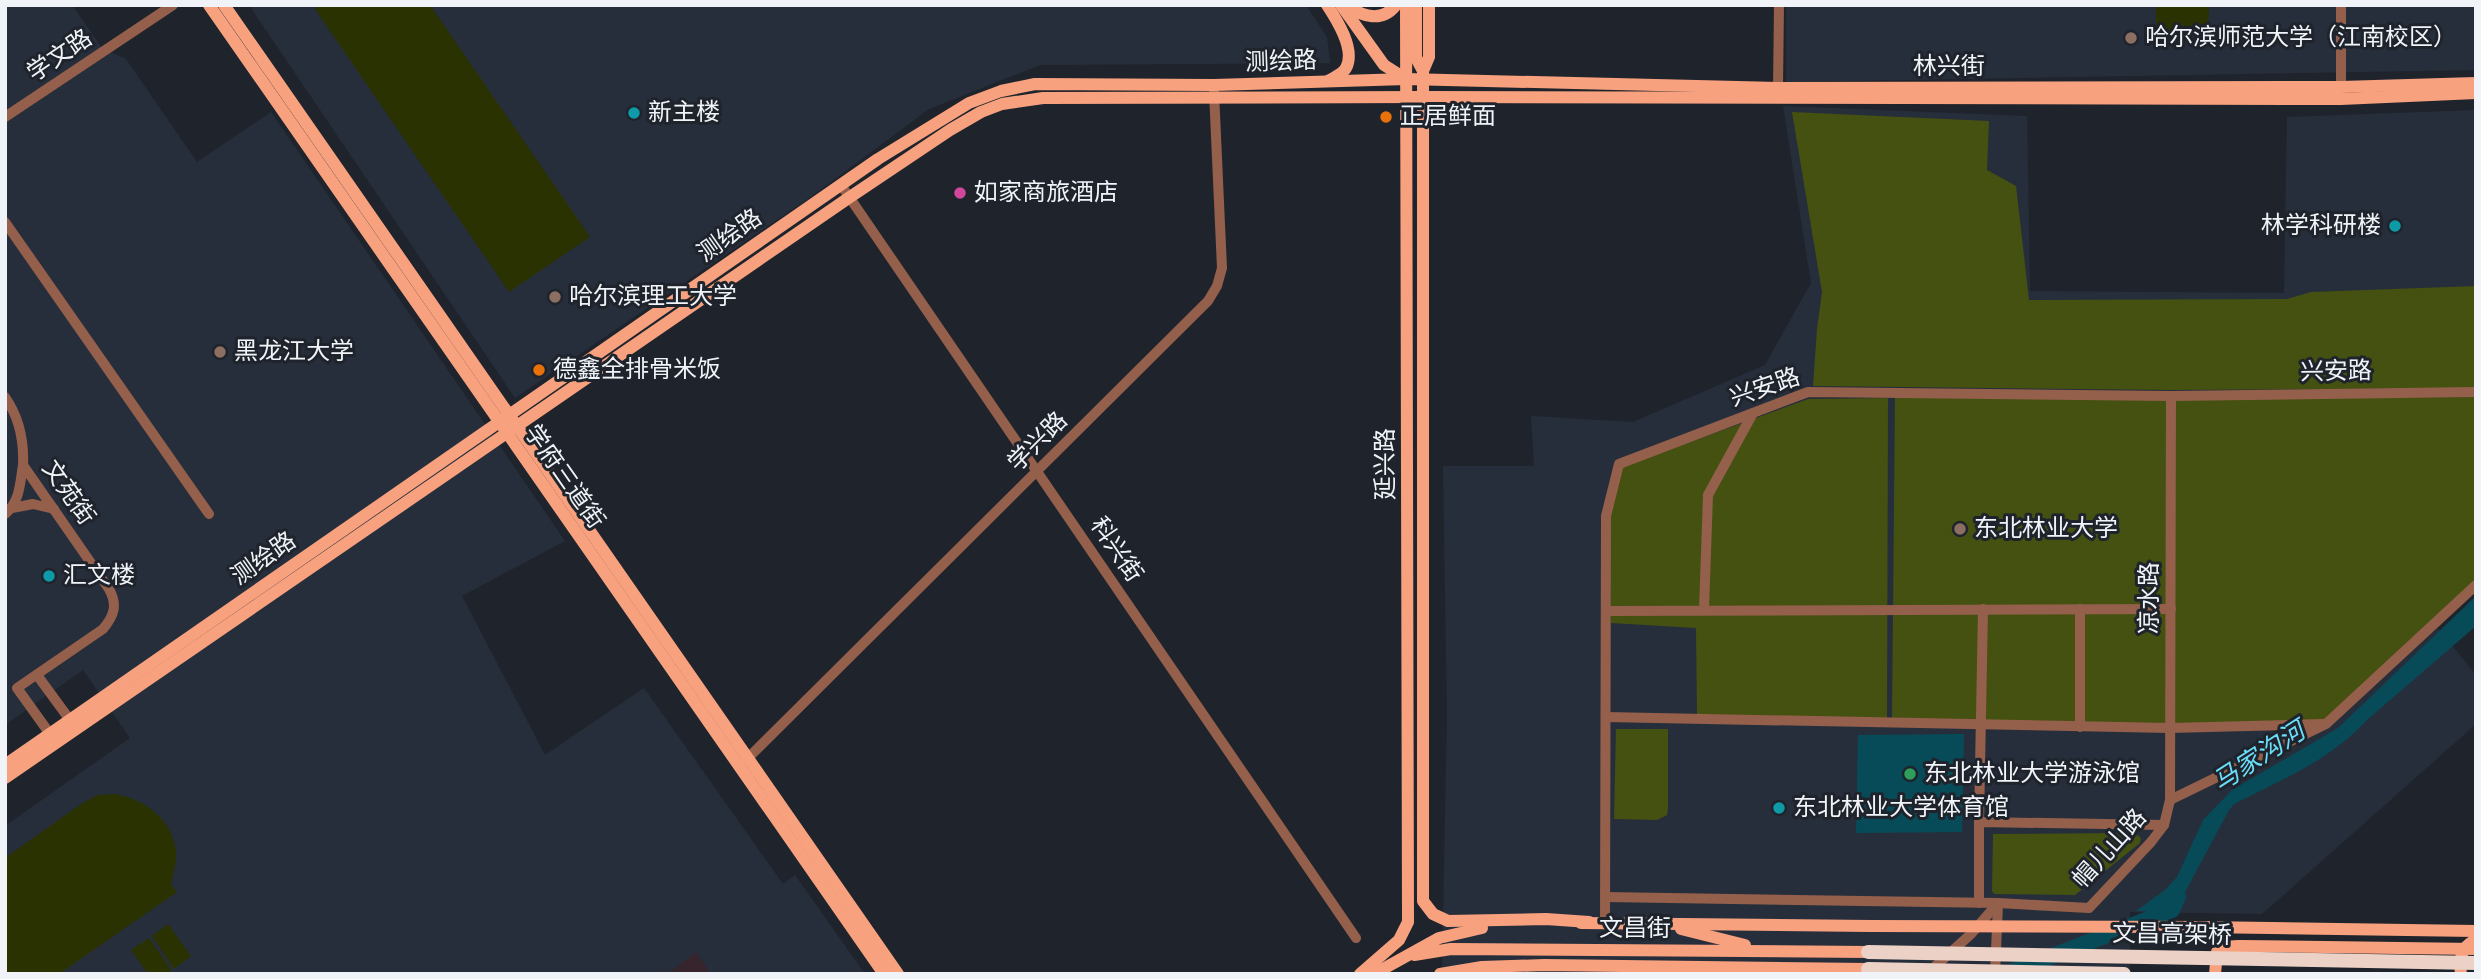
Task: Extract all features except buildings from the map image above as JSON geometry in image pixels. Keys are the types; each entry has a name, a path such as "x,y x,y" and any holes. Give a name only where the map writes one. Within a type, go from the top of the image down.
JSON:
{"highway":[{"name":"文昌高架桥","path":"1868,952 2476,963"},
{"name":"文昌高架桥","path":"1868,969 2124,974"}],"main road":[{"name":"学府三道街","path":"209,5 508,424"},
{"name":"学府三道街","path":"224,5 508,424 743,763 884,974"},
{"path":"1326,82 1343,72 1349,56 1342,34 1327,5"},
{"path":"1344,5 1366,16 1376,17 1390,13 1396,5"},
{"path":"1344,5 1384,65 1406,79"},
{"name":"延兴路","path":"1360,974 1399,940 1408,922 1406,5"},
{"path":"1416,5 1416,58 1423,75"},
{"name":"延兴路","path":"1430,5 1429,57 1423,75 1421,203 1423,901 1433,914 1448,921 1546,919 1589,922"},
{"name":"测绘路","path":"5,765 508,424 981,112 1002,104 1043,98 1214,91 1406,79 1423,75"},
{"name":"林兴街","path":"1423,75 1778,88 2341,87 2476,83"},
{"name":"测绘路","path":"5,778 508,424 841,185 959,108 1001,91 1035,84 1064,83 1214,91 1424,97"},
{"name":"林兴街","path":"1424,97 2341,99 2476,93"},
{"name":"学府三道街","path":"743,763 898,974"},
{"path":"1374,974 1431,942 1458,932 1492,926 1589,922 2476,931"},
{"path":"1663,924 1754,947 1790,950"},
{"path":"2461,974 2465,946 2476,940"},
{"path":"2215,974 2217,952 2222,947 2476,949"},
{"name":"文昌街","path":"1403,958 1451,949 1868,952"},
{"name":"文昌街","path":"1440,974 1482,967 1868,969"},
{"path":"1563,974 1589,967"}],"street":[{"name":"学文路","path":"5,117 173,5"},
{"path":"1778,88 1779,5"},
{"path":"2341,5 2341,87"},
{"name":"学兴路","path":"743,763 1208,301 1223,268 1214,91"},
{"name":"科兴街","path":"841,185 1356,938"},
{"path":"5,222 209,514"},
{"name":"兴安路","path":"1605,922 1605,516 1619,464 1808,392 2171,396 2476,392"},
{"name":"凉水路","path":"2170,800 2171,396"},
{"name":"文苑街","path":"5,397 16,418 24,452 23,465 109,589 115,606 112,619 103,629 37,675"},
{"path":"1704,610 1708,495 1753,413"},
{"path":"9,511 19,492 23,465"},
{"path":"9,511 33,504 54,509"},
{"name":"帽儿山路","path":"1605,897 1998,903 2089,908 2164,825 2170,800 2326,724 2476,584"},
{"path":"1606,611 2171,608"},
{"path":"1979,903 1983,609"},
{"path":"2080,609 2080,727"},
{"path":"50,734 18,688 37,675 70,720"},
{"path":"1606,717 2170,728 2326,724"},
{"path":"1979,822 2164,825"},
{"path":"1927,974 1971,934 1998,903"},
{"path":"1995,974 1998,903"}],"shaded area":[{"name":"黑龙江大学","path":"5,5 72,5 102,48 126,59 197,162 271,112 565,541 462,596 545,755 644,688 783,884 795,875 865,974 711,974 696,953 668,974 5,974 5,826 130,738 83,670 5,725"},
{"name":"哈尔滨理工大学","path":"249,5 1306,5 1327,37 1330,63 1040,65 929,109 812,196 515,398"},
{"name":"哈尔滨师范大学（江南校区）","path":"1786,5 2476,5 2476,70 1786,82"},
{"name":"东北林业大学","path":"1783,106 2027,116 2030,291 2284,293 2287,117 2476,110 2476,592 2438,628 2476,675 2476,724 2262,914 2130,912 2130,974 1442,974 1447,714 1443,466 1534,466 1531,416 1633,422 1765,365 1811,283"},
{"path":"696,952 711,974 668,974"}],"green space":[{"path":"321,5 430,5 590,237 509,292 315,9"},
{"path":"2156,5 2209,5 2208,34 2156,33"},
{"path":"1792,112 1989,121 1987,170 2016,186 2029,300 2287,299 2311,292 2476,286 2476,388 2173,390 1813,386 1822,292"},
{"path":"1895,397 2167,399 2167,723 1892,722"},
{"path":"2476,397 2476,579 2325,721 2174,725 2174,398"},
{"path":"1888,398 1887,719 1697,714 1696,628 1611,623 1610,518 1622,467 1808,399"},
{"path":"1616,729 1668,729 1667,815 1657,820 1614,819"},
{"path":"114,794 136,800 146,806 163,820 169,829 176,851 171,884 177,892 59,974 5,974 5,858 81,804 98,795"},
{"path":"2127,833 2139,836 2140,843 2075,895 1994,894 1992,891 1993,834"},
{"path":"168,924 191,956 174,969 152,936"},
{"path":"149,938 171,970 166,974 148,974 131,950"}],"water":[{"path":"2476,596 2476,626 2353,734 2305,768 2234,804 2175,911 2136,911 2165,890 2177,877 2203,820 2232,790 2338,728"},
{"name":"东北林业大学游泳馆","path":"1964,734 1962,832 1856,833 1858,735"}],"waterway":[{"name":"马家沟河","path":"2011,972 2172,910 2178,896"}],"place":[{"name":"哈尔滨师范大学（江南校区）","path":"2131,38"},
{"name":"新主楼","path":"634,113"},
{"name":"正居鲜面","path":"1386,117"},
{"name":"如家商旅酒店","path":"960,193"},
{"name":"林学科研楼","path":"2395,226"},
{"name":"哈尔滨理工大学","path":"555,297"},
{"name":"黑龙江大学","path":"220,352"},
{"name":"德鑫全排骨米饭","path":"539,370"},
{"name":"东北林业大学","path":"1960,529"},
{"name":"汇文楼","path":"49,576"},
{"name":"东北林业大学游泳馆","path":"1910,774"},
{"name":"东北林业大学体育馆","path":"1779,808"}]}
